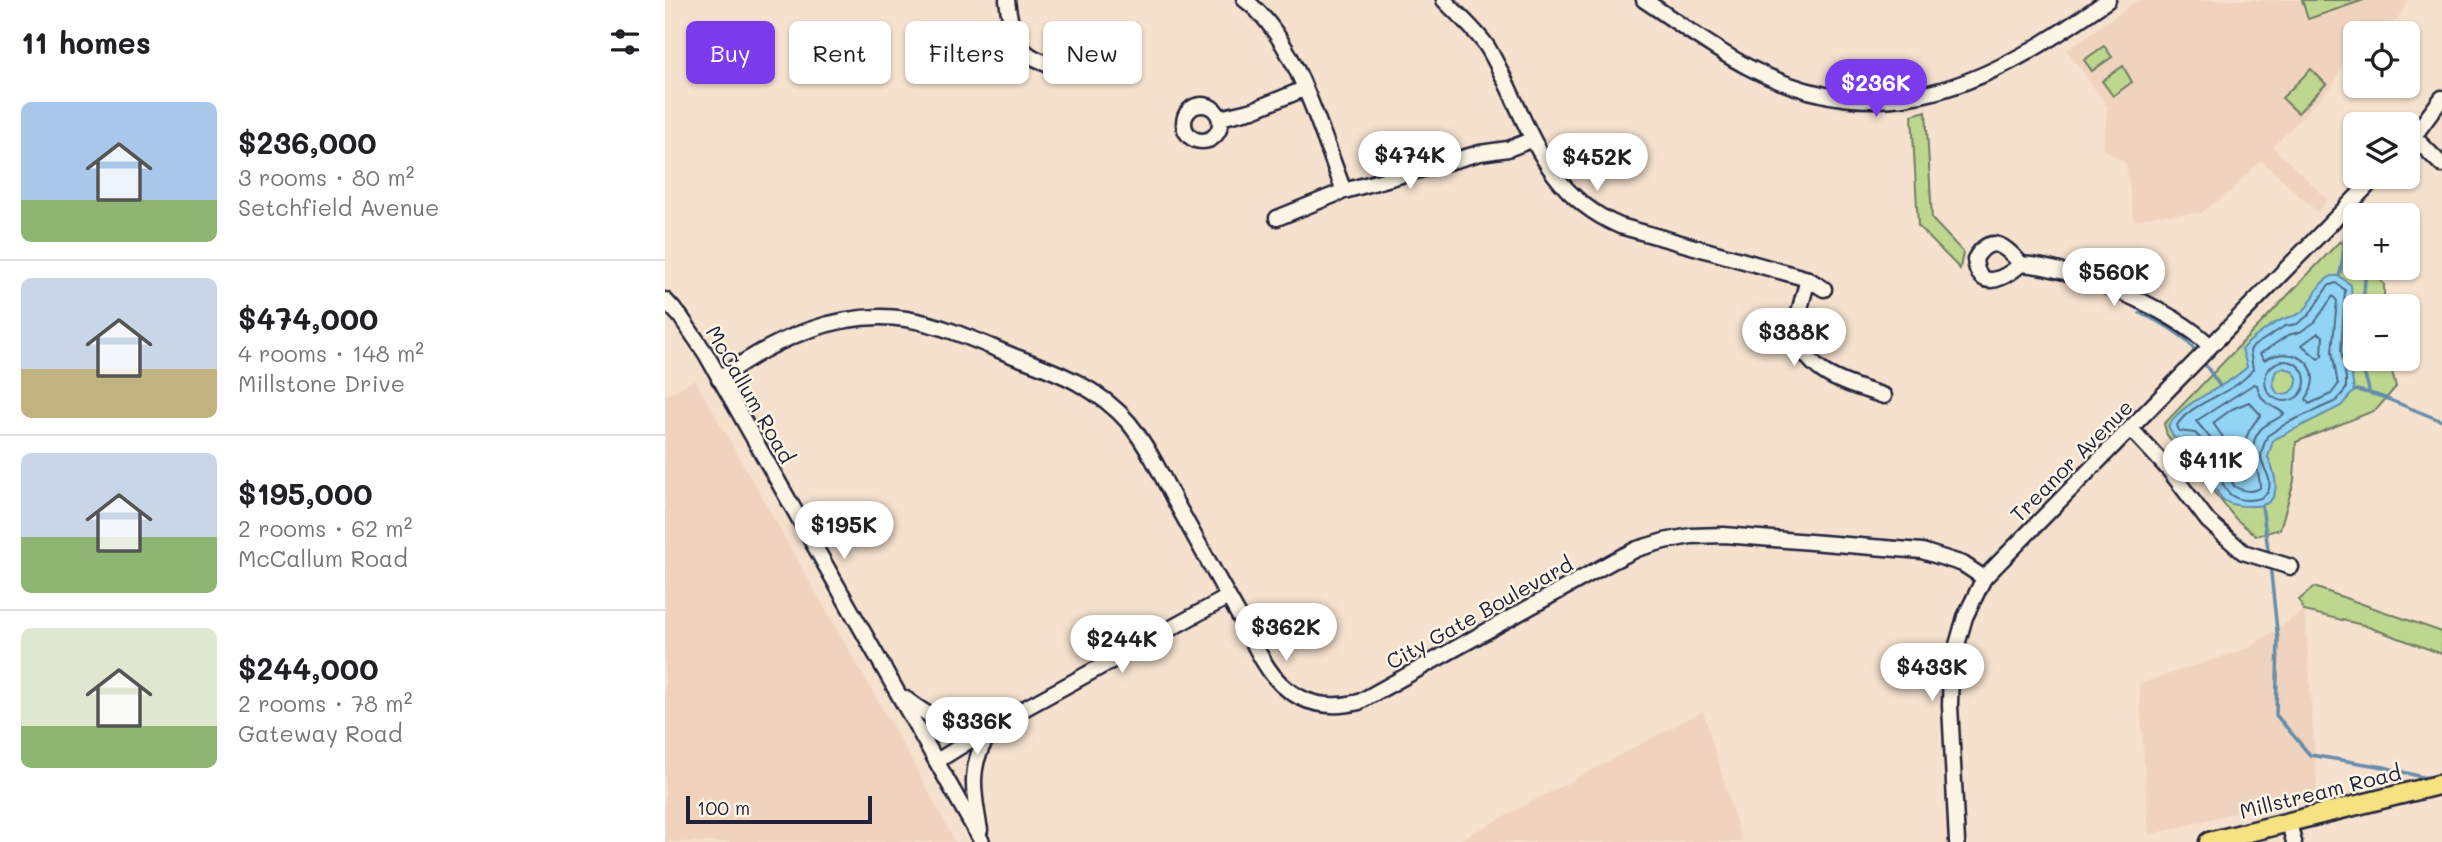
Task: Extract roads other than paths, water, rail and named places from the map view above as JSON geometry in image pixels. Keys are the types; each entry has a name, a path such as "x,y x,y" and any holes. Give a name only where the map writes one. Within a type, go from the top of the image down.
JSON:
{"main road":[{"name":"Millstream Road","path":"2209,842 2442,784"}],"street":[{"path":"1007,0 1009,18 1016,36 1028,55 1043,62"},
{"path":"1245,0 1257,9 1291,55 1344,191"},
{"path":"1444,0 1487,46 1531,140 1571,194 1607,220 1808,279 1824,289"},
{"path":"1644,0 1663,5 1721,52 1750,68 1784,83 1818,93 1870,102 1918,97 1974,78 2052,39 2108,0"},
{"path":"1220,118 1253,110 1304,89"},
{"path":"2420,128 2442,98"},
{"path":"1277,218 1344,191 1480,153 1508,149 1531,140"},
{"path":"2420,147 2442,164"},
{"name":"Treanor Avenue","path":"1957,842 1950,705 1951,666 1965,617 1984,578 2364,189"},
{"path":"2021,264 2041,265 2130,295 2197,332 2210,346"},
{"path":"1808,279 1798,331 1810,361 1823,373 1884,396"},
{"name":"McCallum Road","path":"665,300 698,340 982,842"},
{"name":"City Gate Boulevard","path":"719,379 737,366 805,332 826,324 864,317 907,319 932,325 1056,372 1090,389 1127,421 1142,441 1270,671 1279,682 1302,698 1329,706 1345,705 1366,698 1613,561 1637,549 1664,541 1691,536 1724,535 1923,551 1963,564 1984,578"},
{"path":"2131,429 2170,471 2208,521 2243,552 2291,567"},
{"path":"937,761 998,723 1228,597"},
{"path":"900,694 918,708 951,725 998,723"},
{"path":"982,842 974,766 985,739 998,723"},
{"path":"2289,823 2294,842"}],"water":[{"path":"2332,276 2339,276 2351,285 2351,294 2343,294 2343,371 2351,371 2354,391 2341,406 2273,440 2268,457 2274,473 2275,489 2269,502 2252,506 2228,503 2217,492 2200,449 2191,439 2174,438 2168,426 2185,408 2247,367 2242,349 2244,346 2277,322 2303,312 2319,286","holes":["2283,368 2291,370 2297,377 2293,390 2278,394 2273,383 2276,371"]}],"waterway":[{"path":"2339,276 2343,253"},
{"path":"2364,294 2365,280"},
{"path":"2140,313 2179,334 2197,353"},
{"path":"2202,360 2220,386"},
{"path":"2363,371 2369,392"},
{"path":"2354,391 2380,396 2442,421"},
{"path":"2262,506 2269,556"},
{"path":"2270,564 2278,640 2276,715 2310,755 2435,778"}]}
